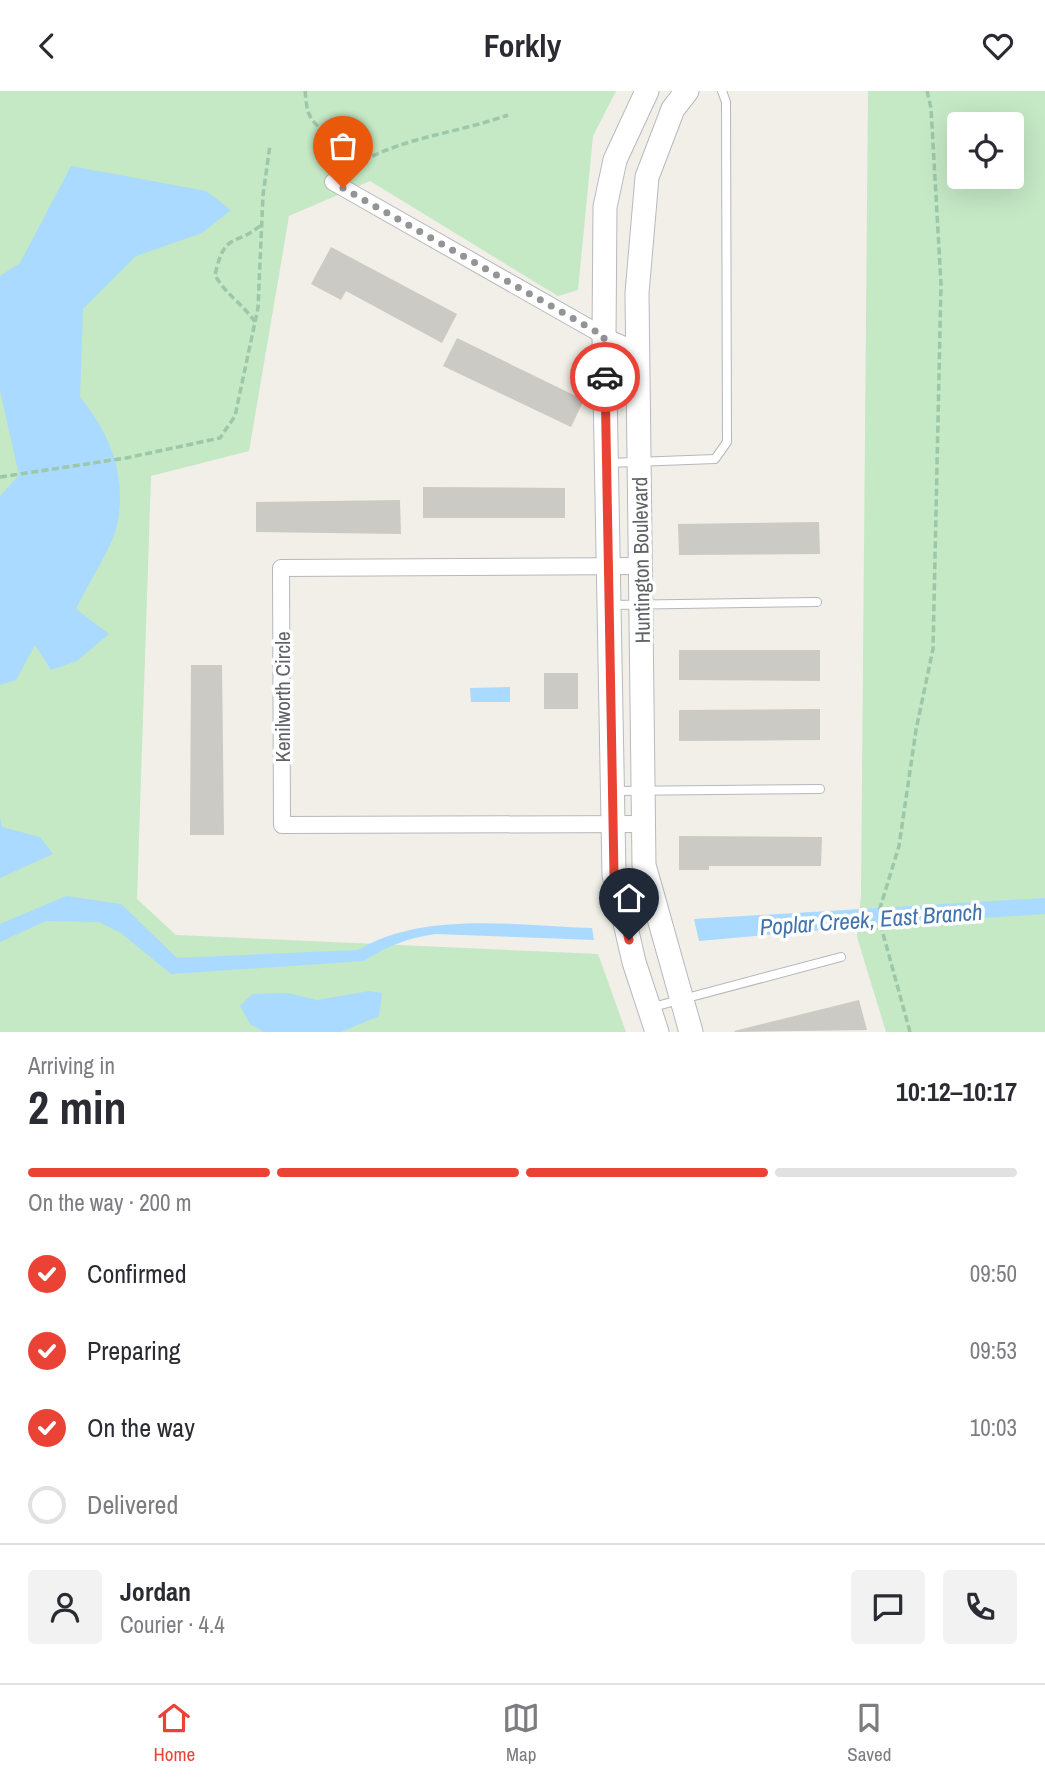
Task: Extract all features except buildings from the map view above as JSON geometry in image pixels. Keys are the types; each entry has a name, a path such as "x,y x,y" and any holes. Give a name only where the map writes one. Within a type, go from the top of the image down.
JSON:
{"street":[{"name":"Huntington Boulevard","path":"647,91 615,160 605,207 604,336 614,875 634,962 657,1032"},
{"name":"Huntington Boulevard","path":"687,91 673,110 647,177 637,293 644,865 691,1032"},
{"path":"338,185 604,336 638,351"},
{"name":"Kenilworth Circle","path":"641,566 281,568 282,825 644,824"}],"lane":[{"path":"607,463 715,459 727,442 726,101 722,91"},
{"path":"608,604 817,602"},
{"path":"612,791 820,789"},
{"path":"650,1008 841,957"}],"path":[{"path":"305,91 309,115 324,131 356,148 363,161"},
{"path":"910,1032 882,930 880,908 899,846 916,730 933,649 941,284 931,108 927,91"},
{"path":"338,185 363,161 380,152 475,127 508,115"},
{"path":"0,477 126,458 220,438 235,416 255,322 264,223 263,195 270,145"},
{"path":"255,322 246,308 223,289 215,275 219,255 232,239 253,233 264,223"}],"green space":[{"path":"0,91 616,91 593,136 578,290 558,296 370,181 289,216 249,451 151,476 137,899 176,935 598,954 626,1032 0,1032"},
{"path":"868,91 1045,91 1045,1032 886,1032 857,937 861,896"}],"water":[{"path":"71,166 206,191 231,210 202,233 136,256 83,309 80,397 100,426 114,457 120,490 120,508 110,545 76,609 109,634 77,661 51,670 35,645 16,680 0,685 0,496 19,475 0,391 0,276 20,263"},
{"path":"510,687 510,702 471,702 470,688"},
{"path":"0,818 2,827 40,837 53,854 0,878"},
{"path":"66,896 121,904 177,958 358,950 384,937 412,929 472,923 592,928 594,940 435,934 398,943 364,961 171,974 121,933 99,922 46,921 0,942 0,924"},
{"name":"Poplar Creek, East Branch","path":"1045,898 1045,914 699,941 694,919"},
{"path":"370,991 382,993 379,1016 341,1032 264,1032 250,1024 240,1006 252,994 288,993 317,1000"}],"way so far":[{"path":"343,188 604,336 605,377"}],"route":[{"path":"605,377 614,875 629,940"}]}
